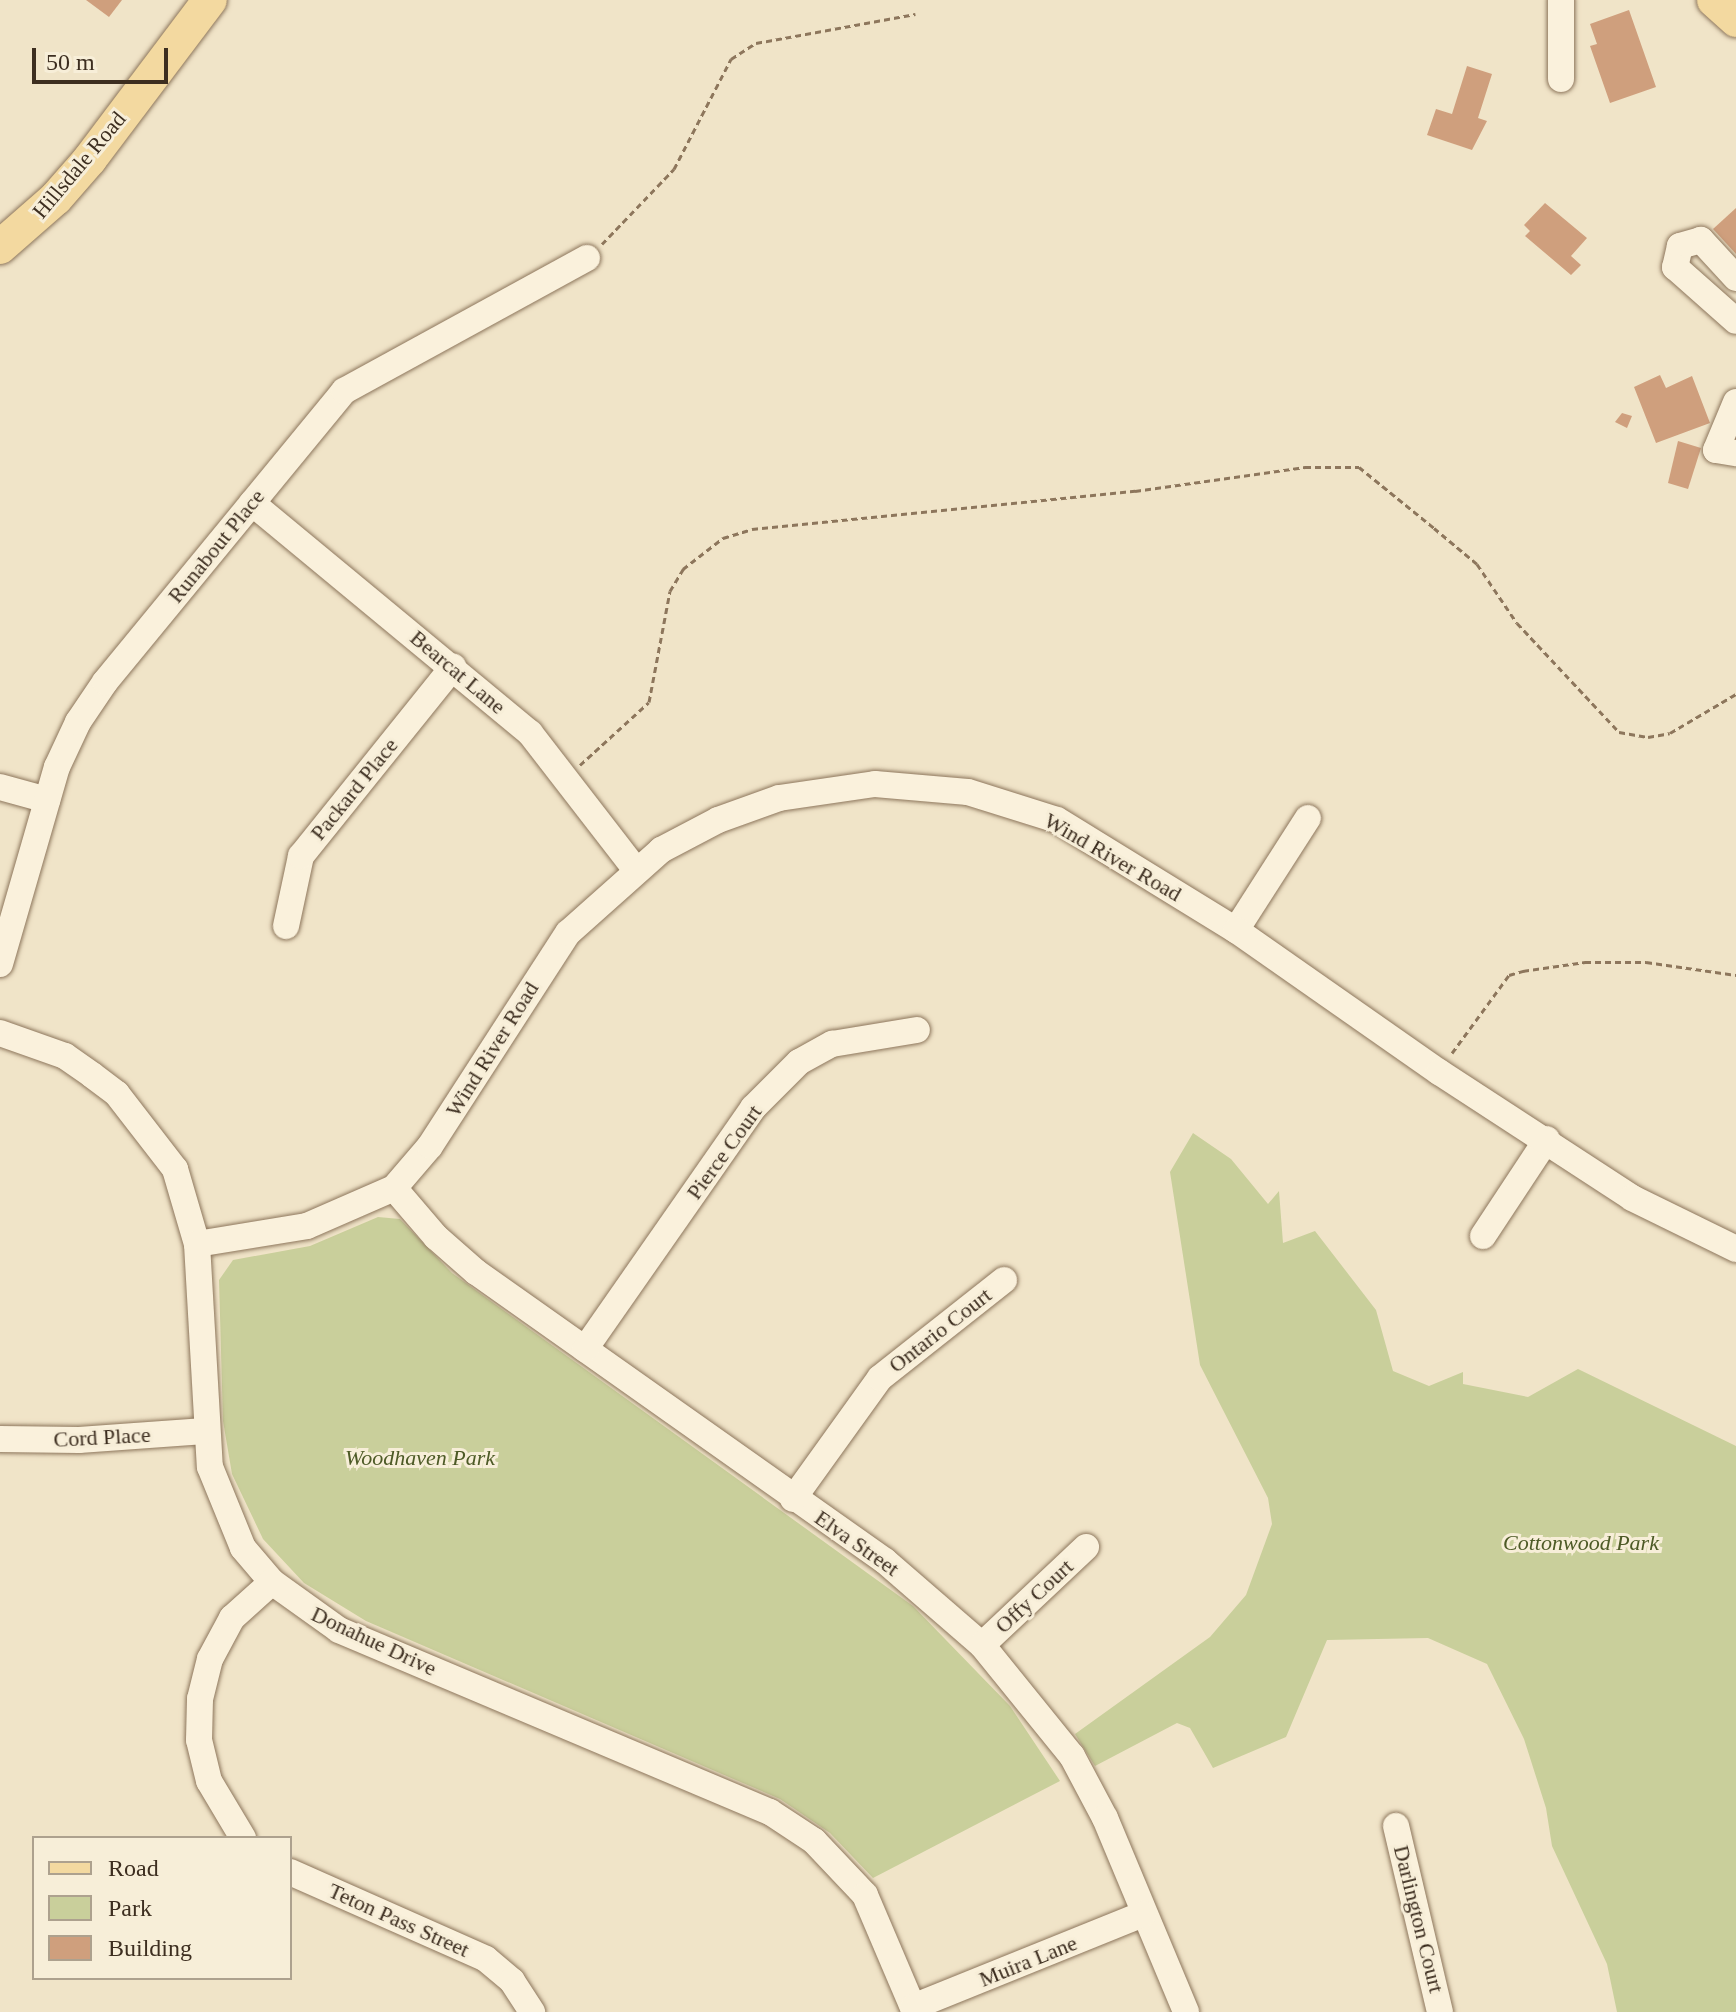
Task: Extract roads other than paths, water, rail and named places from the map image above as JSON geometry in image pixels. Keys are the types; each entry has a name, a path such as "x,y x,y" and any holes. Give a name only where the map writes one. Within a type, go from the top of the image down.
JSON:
{"main road":[{"name":"Hillsdale Road","path":"0,247 56,198 90,159 210,0"},
{"path":"1714,0 1736,20"}],"street":[{"path":"1561,0 1561,79"},
{"path":"1736,278 1701,240 1680,246 1675,267 1736,321"},
{"name":"Runabout Place","path":"0,964 47,800 78,722 105,682 344,391 587,258"},
{"path":"1736,402 1716,450 1736,453"},
{"name":"Bearcat Lane","path":"252,503 530,733 635,869"},
{"name":"Packard Place","path":"286,926 301,856 453,667"},
{"name":"Wind River Road","path":"197,1244 307,1226 394,1188 430,1146 568,933 635,869 709,825 779,798 853,786 937,787 999,799 1057,820 1236,930 1439,1072 1547,1139 1632,1198 1736,1249"},
{"path":"0,787 47,800"},
{"path":"1236,930 1308,818"},
{"name":"Pierce Court","path":"585,1349 753,1108 799,1062 832,1044 917,1030"},
{"name":"Donahue Drive","path":"0,1033 65,1056 117,1094 175,1169 197,1244 205,1431 222,1506 243,1548 272,1582 339,1630 770,1812 814,1841 865,1895 914,2010"},
{"path":"1483,1236 1547,1139"},
{"name":"Elva Street","path":"394,1188 436,1237 476,1272 919,1587 982,1645 1072,1756 1105,1818 1186,2012"},
{"name":"Ontario Court","path":"793,1499 880,1378 1004,1280"},
{"name":"Cord Place","path":"0,1439 79,1440 205,1431"},
{"name":"Offy Court","path":"982,1645 1086,1547"},
{"path":"242,1836 209,1781 199,1740 200,1699 210,1659 232,1618 272,1582"},
{"name":"Darlington Court","path":"1396,1826 1440,2012"},
{"name":"Teton Pass Street","path":"292,1877 486,1959 512,1981 532,2012"},
{"name":"Muira Lane","path":"914,2010 1143,1914"}],"park label":[{"name":"Woodhaven Park","path":"420,1458"},
{"name":"Cottonwood Park","path":"1581,1543"}]}
